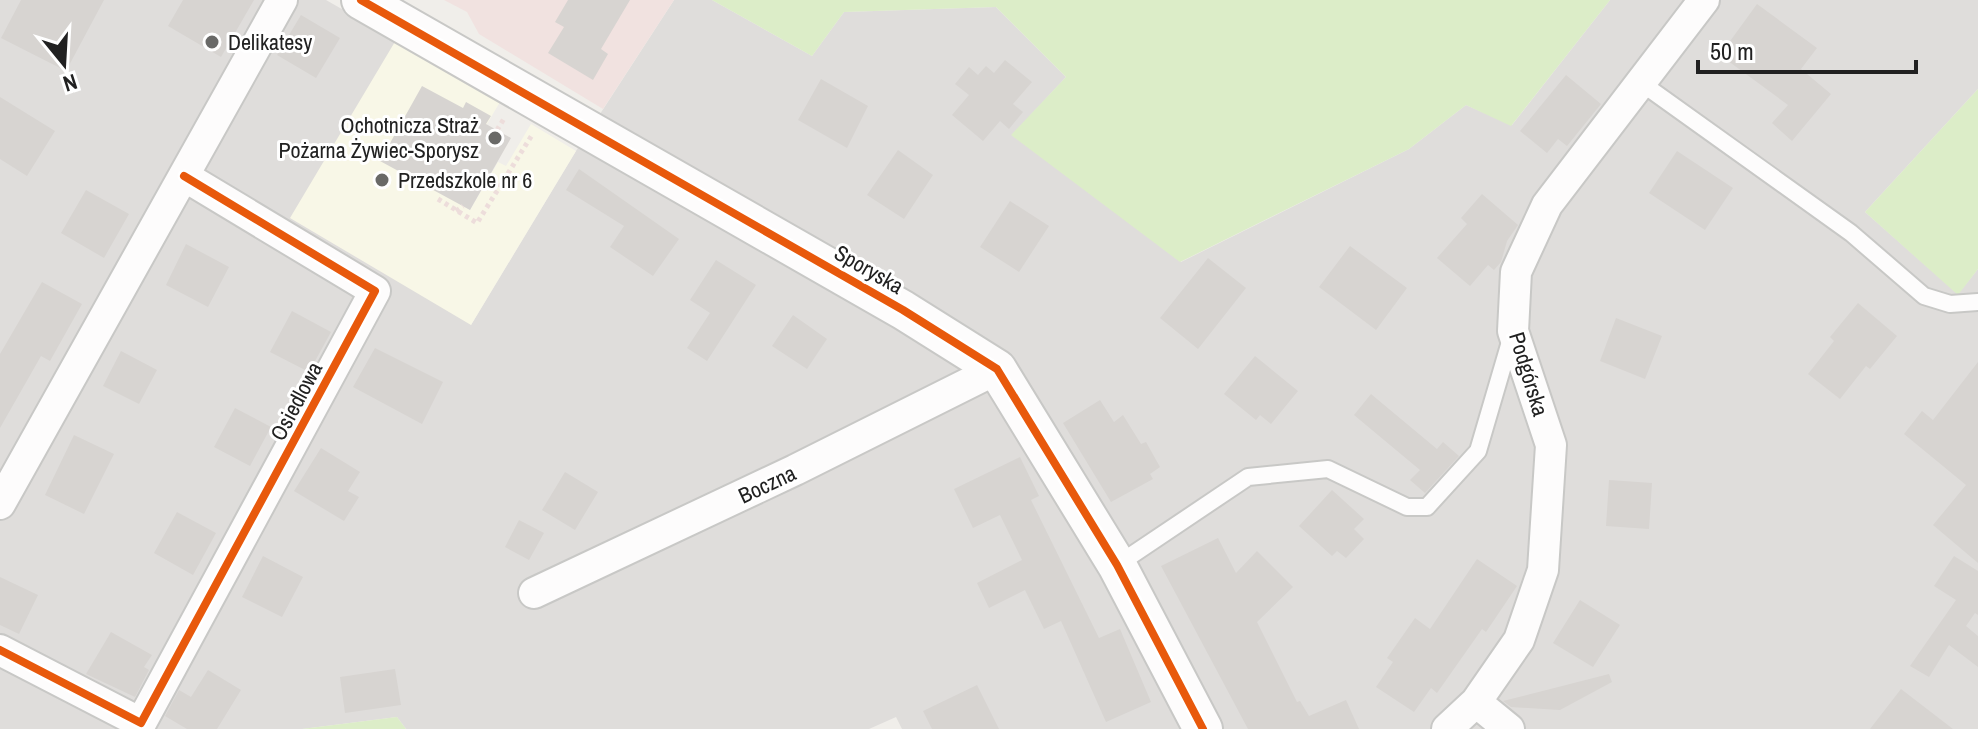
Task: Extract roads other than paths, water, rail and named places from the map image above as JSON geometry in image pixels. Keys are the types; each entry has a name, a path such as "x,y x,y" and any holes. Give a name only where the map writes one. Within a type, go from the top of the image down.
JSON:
{"street":[{"path":"0,504 282,0"},
{"name":"Sporyska","path":"361,0 903,310 997,369 1117,565 1203,729"},
{"name":"Podgórska","path":"1447,729 1476,702 1519,640 1543,570 1551,445 1513,331 1516,272 1547,205 1704,0"},
{"name":"Osiedlowa","path":"0,650 141,723 375,291 184,176"},
{"name":"Boczna","path":"534,593 795,470 997,369"},
{"path":"1476,702 1509,729"}],"lane":[{"path":"1640,82 1851,233 1924,296 1950,304 1978,302"},
{"path":"1117,565 1248,477 1328,469 1407,507 1427,507 1478,451 1513,331"}],"place":[{"name":"Delikatesy","path":"212,42"},
{"name":"Ochotnicza Straż Pożarna Żywiec-Sporysz","path":"495,138"},
{"name":"Przedszkole nr 6","path":"382,180"}]}
